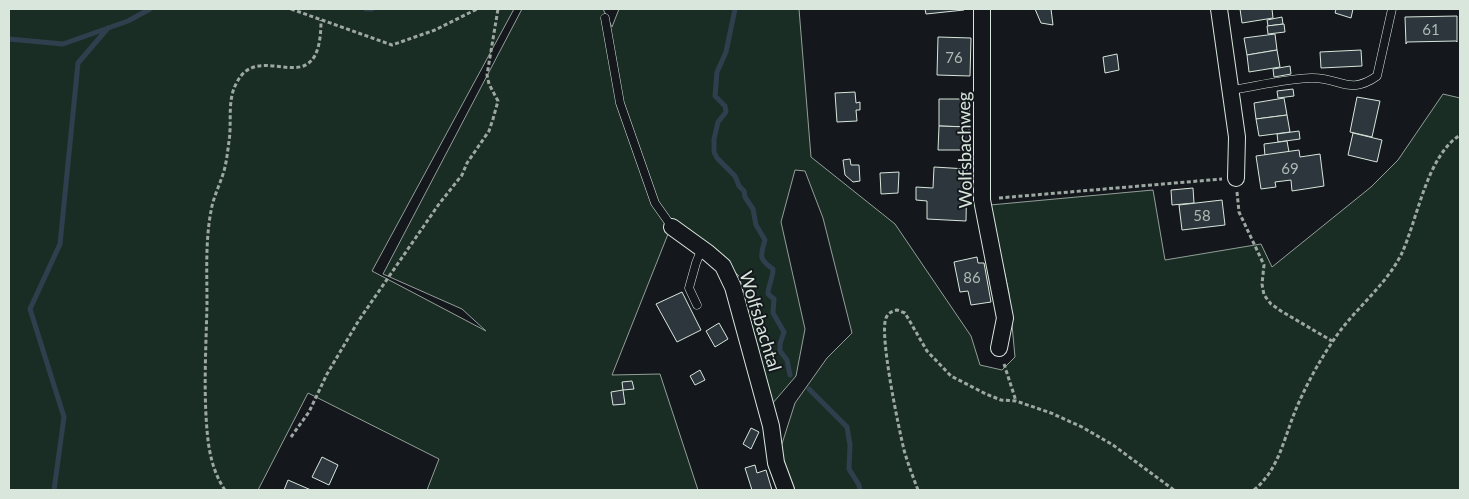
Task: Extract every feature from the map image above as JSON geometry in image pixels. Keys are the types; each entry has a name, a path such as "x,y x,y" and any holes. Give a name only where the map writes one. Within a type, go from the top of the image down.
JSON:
{"street":[{"name":"Wolfsbachweg","path":"982,9 982,200 1005,318 999,348"},
{"path":"1219,9 1237,136 1236,178"},
{"name":"Wolfsbachtal","path":"672,227 702,248 723,266 733,287 771,426 776,463 786,490"}],"lane":[{"path":"1231,90 1313,78 1351,86 1367,83 1378,76 1392,9"},
{"name":"Wolfsbachtal","path":"605,18 620,103 654,204 672,227"},
{"path":"697,305 689,288 702,248"}],"path":[{"path":"291,9 392,45 435,30 476,9"},
{"path":"291,437 309,412 327,374 358,320 439,204 456,183 489,130 498,101 486,75 498,9"},
{"path":"224,490 214,467 208,441 206,347 208,238 212,206 225,167 231,130 230,108 235,85 246,71 259,66 303,67 311,62 321,39 321,20"},
{"path":"1254,490 1273,469 1282,450 1294,413 1332,341 1352,314 1370,298 1392,271 1401,254 1439,157 1448,144 1460,135"},
{"path":"982,200 1236,178 1239,212 1264,265 1262,284 1264,295 1271,304 1281,311 1332,341"},
{"path":"918,490 904,451 888,364 884,329 886,318 890,312 897,310 905,313 927,351 951,376 1001,400 1016,401 1051,413 1113,445 1174,490"},
{"path":"999,348 1016,401"}],"green space":[{"path":"9,9 514,9 372,271 486,331 462,309 383,274 522,9 603,9 612,27 619,9 799,9 811,157 895,224 971,336 980,365 1002,370 1015,357 1009,293 990,205 1153,190 1165,260 1261,244 1272,267 1371,187 1398,160 1443,94 1460,98 1460,490 795,490 780,450 795,403 827,358 852,333 823,218 805,171 795,170 781,222 805,329 796,376 772,404 739,276 674,219 612,375 660,374 698,490 427,490 439,459 308,393 258,490 9,490"}],"building":[{"path":"925,9 964,9 964,10 926,14"},
{"path":"1035,9 1051,9 1053,25 1041,23"},
{"path":"1240,9 1272,9 1273,18 1242,23"},
{"path":"1336,9 1353,9 1351,18 1335,13"},
{"path":"1457,16 1457,42 1407,42 1406,44 1405,17"},
{"path":"1282,17 1283,24 1268,26 1267,20"},
{"path":"1284,24 1285,32 1268,34 1267,26"},
{"path":"1275,34 1277,50 1247,55 1244,38"},
{"path":"938,37 971,38 970,76 937,75"},
{"path":"1277,50 1280,67 1249,72 1247,55"},
{"path":"1361,50 1362,66 1321,68 1320,52"},
{"path":"1117,54 1119,70 1105,73 1103,57"},
{"path":"1290,66 1291,74 1274,77 1273,69"},
{"path":"1293,89 1294,96 1278,98 1277,91"},
{"path":"855,92 856,103 860,102 860,110 856,110 857,121 837,122 835,93"},
{"path":"1357,97 1380,101 1372,137 1350,132"},
{"path":"1284,98 1287,115 1256,119 1254,103"},
{"path":"939,99 970,99 969,127 939,126"},
{"path":"1287,115 1290,132 1259,136 1256,119"},
{"path":"939,126 969,127 969,150 938,150"},
{"path":"1299,131 1300,139 1278,142 1277,134"},
{"path":"1353,133 1382,140 1377,162 1348,155"},
{"path":"1287,141 1289,152 1265,156 1264,144"},
{"path":"1299,150 1300,157 1320,154 1324,186 1292,191 1291,180 1275,182 1276,187 1261,189 1256,156"},
{"path":"850,159 851,165 859,165 860,181 853,182 845,175 843,160"},
{"path":"934,167 967,169 966,221 927,219 927,201 916,200 916,187 933,188"},
{"path":"899,172 898,193 881,194 880,173"},
{"path":"1193,188 1194,203 1172,205 1171,190"},
{"path":"1222,200 1225,225 1182,230 1179,205"},
{"path":"977,257 978,263 984,263 991,302 971,305 968,291 960,292 954,262"},
{"path":"682,292 701,330 677,342 656,304"},
{"path":"719,323 728,339 715,347 706,331"},
{"path":"700,370 705,380 695,385 690,376"},
{"path":"632,381 634,389 623,390 622,382"},
{"path":"623,390 625,404 613,405 611,392"},
{"path":"751,428 759,432 751,449 743,444"},
{"path":"322,457 338,465 329,485 312,477"},
{"path":"755,465 757,473 766,470 772,490 752,490 745,468"},
{"path":"288,480 311,490 284,490"}],"waterway":[{"path":"9,39 63,44 128,21 150,9"},
{"path":"366,9 372,9"},
{"path":"735,9 726,52 717,72 715,96 725,106 726,112 718,122 714,139 714,152 717,158 735,176 739,186 744,191 745,197 753,209 756,225 765,240 762,257 765,263 773,269 768,294 774,299 773,313 784,332 780,351 787,360 790,375"},
{"path":"54,490 64,417 30,309 60,244 78,63 108,28"},
{"path":"809,389 847,427 850,445 849,469 860,490"}]}
